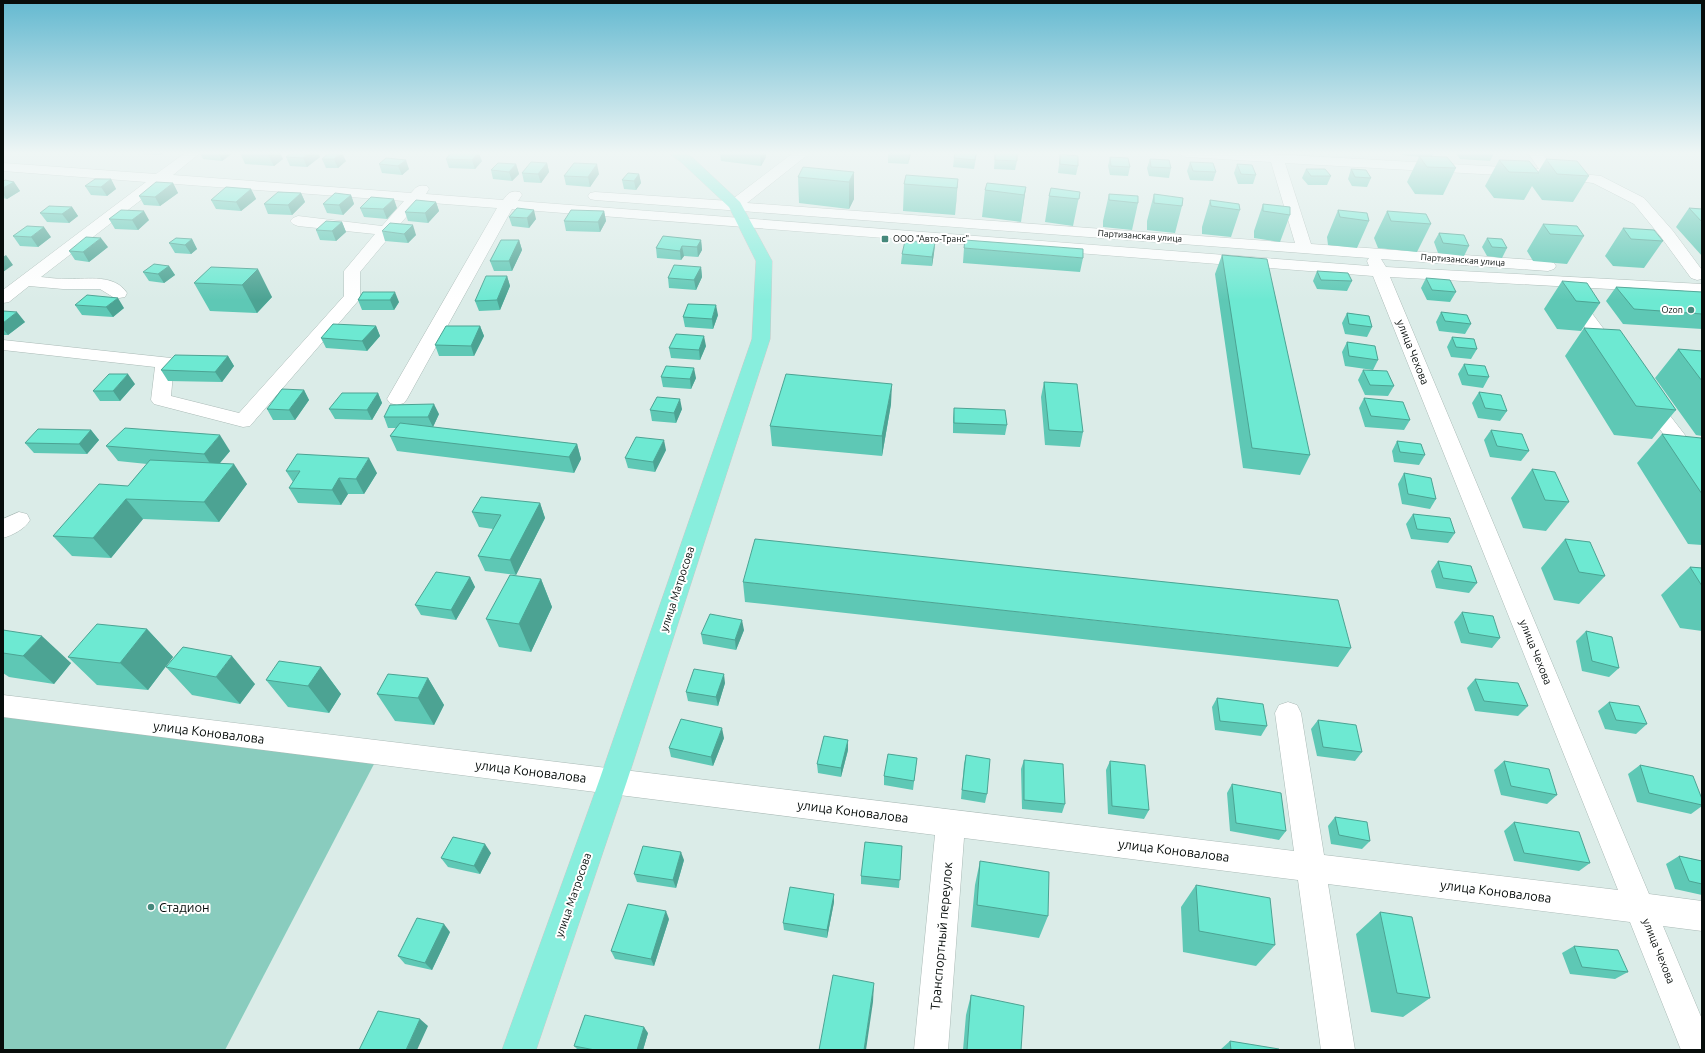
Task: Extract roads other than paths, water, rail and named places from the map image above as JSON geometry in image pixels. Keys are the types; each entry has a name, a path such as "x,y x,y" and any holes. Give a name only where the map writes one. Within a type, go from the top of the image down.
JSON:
{"main road":[{"name":"улица Матросова","path":"519,1050 613,782 761,339 764,261 739,214 728,202"}],"street":[{"path":"3,298 128,202"},
{"path":"3,345 165,362 161,400 243,421 352,297 352,271 388,231 410,202"},
{"path":"397,400 509,202"},
{"name":"Партизанская улица","path":"606,202 739,214 1305,249 1376,263 1546,266 1700,280"},
{"name":"Партизанская улица","path":"640,202 739,214"},
{"path":"739,214 751,202"},
{"path":"1291,202 1305,249"},
{"path":"1640,202 1667,234 1700,280"},
{"path":"739,214 1376,263 1559,282 1700,280"},
{"path":"298,221 388,231"},
{"name":"улица Чехова","path":"1376,263 1642,909 1698,1050"},
{"path":"1546,266 1621,364"},
{"path":"26,280 65,284 94,283 113,287 119,293"},
{"path":"1635,383 1702,471"},
{"name":"улица Коновалова","path":"3,706 1702,916"},
{"path":"1288,713 1338,1050"},
{"name":"Транспортный переулок","path":"931,1050 951,822"}],"place":[{"name":"ООО \"Авто-Транс\"","path":"885,239"},
{"name":"Ozon","path":"1691,310"},
{"name":"Стадион","path":"151,907"}]}
